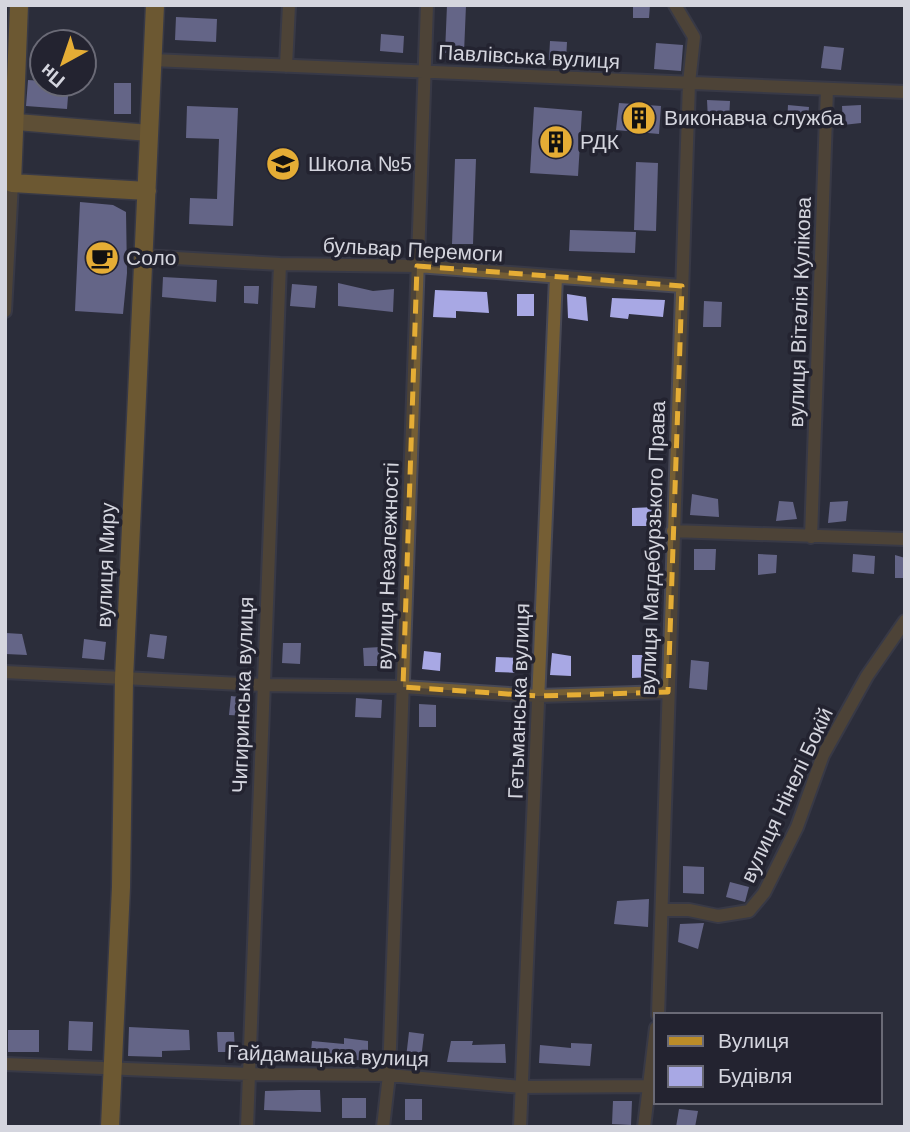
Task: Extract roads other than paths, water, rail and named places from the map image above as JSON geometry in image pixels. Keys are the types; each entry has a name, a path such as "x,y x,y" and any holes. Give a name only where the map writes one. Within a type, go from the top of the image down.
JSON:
{"main road":[{"path":"19,5 8,183 146,191"},
{"name":"вулиця Миру","path":"110,1127 121,887 124,679 141,256 155,5"},
{"path":"10,121 149,133"}],"street":[{"path":"286,66 289,5"},
{"name":"вулиця Незалежності","path":"383,1127 390,1075 422,71 427,5"},
{"name":"вулиця Магдебурзького Права","path":"658,1013 689,83 694,37 675,5"},
{"name":"Павлівська вулиця","path":"152,60 905,92"},
{"name":"вулиця Віталія Кулікова","path":"811,537 827,89"},
{"path":"5,311 8,183"},
{"name":"бульвар Перемоги","path":"141,256 280,264 417,266 682,286"},
{"name":"Чигиринська вулиця","path":"247,1127 261,685 280,264"},
{"name":"Гетьманська вулиця","path":"520,1127 556,277"},
{"path":"673,531 905,539"},
{"name":"вулиця Нінелі Бокій","path":"663,910 689,910 718,916 749,911 764,893 797,827 823,755 867,676 905,621"},
{"path":"5,672 261,685 403,687 538,696 668,692"},
{"path":"644,1127 654,1045"},
{"name":"Гайдамацька вулиця","path":"5,1064 113,1066 249,1074 390,1075 522,1087 649,1086"}],"place":[{"name":"Виконавча служба","path":"639,118"},
{"name":"РДК","path":"556,142"},
{"name":"Школа №5","path":"283,164"},
{"name":"Соло","path":"102,258"}]}
